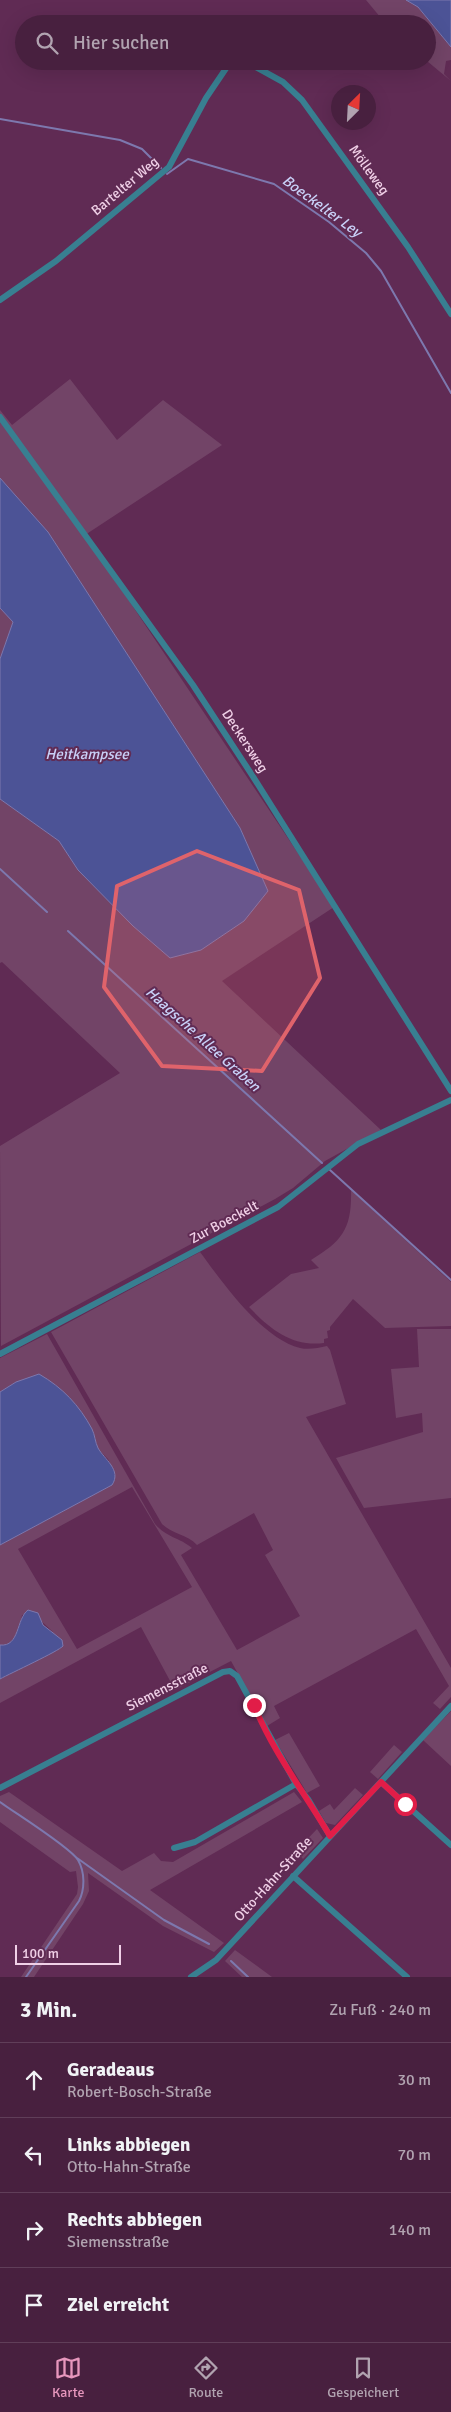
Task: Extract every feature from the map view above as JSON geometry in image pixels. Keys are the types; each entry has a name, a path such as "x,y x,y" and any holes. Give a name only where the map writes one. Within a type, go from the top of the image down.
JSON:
{"street":[{"name":"Bartelter Weg","path":"0,300 56,261 169,167 206,98 225,70"},
{"name":"Mölleweg","path":"262,70 283,82 302,100 408,248 451,314"},
{"name":"Deckersweg","path":"0,416 198,693 252,775 451,1091"},
{"name":"Zur Boeckelt","path":"0,1354 278,1207 358,1144 451,1100"},
{"name":"Siemensstraße","path":"0,1788 226,1671 236,1676 296,1784 308,1799 330,1836"},
{"name":"Otto-Hahn-Straße","path":"191,1977 216,1960 451,1706"},
{"path":"381,1782 451,1845"},
{"path":"174,1848 194,1842 296,1784"},
{"path":"293,1876 407,1977"}],"highlighted area":[{"path":"197,851 299,890 320,978 262,1071 162,1066 104,987 117,886"}],"shaded area":[{"path":"366,0 406,0 418,7 425,15 378,15"},
{"path":"436,29 451,47 451,60 446,61 444,74 451,81 436,68"},
{"path":"70,379 117,440 163,400 222,445 85,535 334,907 222,981 381,1130 325,1161 293,1188 275,1199 1,1346 0,1146 120,1073 2,962 0,963 0,799 59,841 78,870 133,926 170,958 201,950 244,921 268,891 240,828 48,532 0,478 0,410 12,425"},
{"path":"0,608 13,622 0,659"},
{"path":"351,1190 451,1282 451,1326 385,1328 353,1299 330,1327 330,1330 327,1331 328,1338 324,1339 324,1343 312,1344 282,1335 249,1307 291,1274 319,1268 311,1260 338,1240 343,1232 350,1214"},
{"path":"200,1252 244,1308 271,1333 285,1342 300,1348 310,1349 327,1346 330,1350 346,1404 306,1417 451,1668 451,1697 440,1709 433,1703 449,1686 416,1629 274,1706 280,1718 267,1726 231,1661 175,1690 141,1627 0,1703 0,1679 30,1662 61,1648 52,1631 40,1620 38,1613 22,1615 13,1640 5,1645 0,1645 0,1545 112,1485 115,1474 108,1459 98,1449 88,1422 16,1382 0,1392 0,1358 47,1334 155,1524 164,1532 192,1548 181,1555 237,1650 300,1616 265,1555 273,1550 254,1513 197,1545 189,1538 170,1530 162,1524 51,1332","holes":["132,1487 192,1587 77,1649 18,1549"]},
{"path":"417,1329 451,1329 451,1498 364,1508 336,1458 423,1432 422,1413 396,1418 391,1369 419,1367"},
{"path":"451,1711 451,1766 423,1740"},
{"path":"289,1733 320,1786 307,1793 275,1740"},
{"path":"394,1745 402,1752 378,1779 370,1772"},
{"path":"355,1788 363,1795 335,1825 326,1823 319,1811 330,1804 334,1810"},
{"path":"9,1792 122,1871 154,1853 161,1861 173,1862 294,1792 302,1802 150,1890 224,1943 214,1952 163,1926 88,1873 89,1891 83,1904 34,1977 21,1977 77,1894 78,1887 76,1871 70,1872 0,1822 0,1796"},
{"path":"317,1829 323,1838 303,1859 296,1851"},
{"path":"235,1950 272,1977 242,1977 225,1961"}],"water":[{"path":"406,0 451,0 451,47 436,29 436,15 425,15 418,7"},
{"name":"Heitkampsee","path":"0,478 48,532 240,828 268,891 244,921 201,950 170,958 133,926 78,870 59,841 0,799 0,659 13,622 0,608"},
{"path":"39,1374 63,1391 82,1412 92,1429 98,1448 114,1470 115,1480 112,1485 0,1545 0,1392 16,1382"},
{"path":"28,1610 38,1613 43,1625 62,1640 63,1646 0,1679 0,1645 11,1642 24,1614"}],"waterway":[{"name":"Boeckelter Ley","path":"0,119 120,140 142,149 161,168"},
{"name":"Boeckelter Ley","path":"167,174 188,159 274,184 329,222 366,253 381,271 451,393"},
{"name":"Haagsche Allee Graben","path":"0,869 47,912"},
{"name":"Haagsche Allee Graben","path":"68,931 322,1163"},
{"name":"Haagsche Allee Graben","path":"330,1170 451,1280"},
{"path":"0,1802 73,1854 78,1860 83,1875 79,1901 26,1977"},
{"path":"77,1858 164,1920 209,1944"},
{"path":"231,1961 248,1977"}],"route":[{"path":"254,1705 260,1721 296,1784 308,1799 330,1836 381,1782 405,1804"}]}
